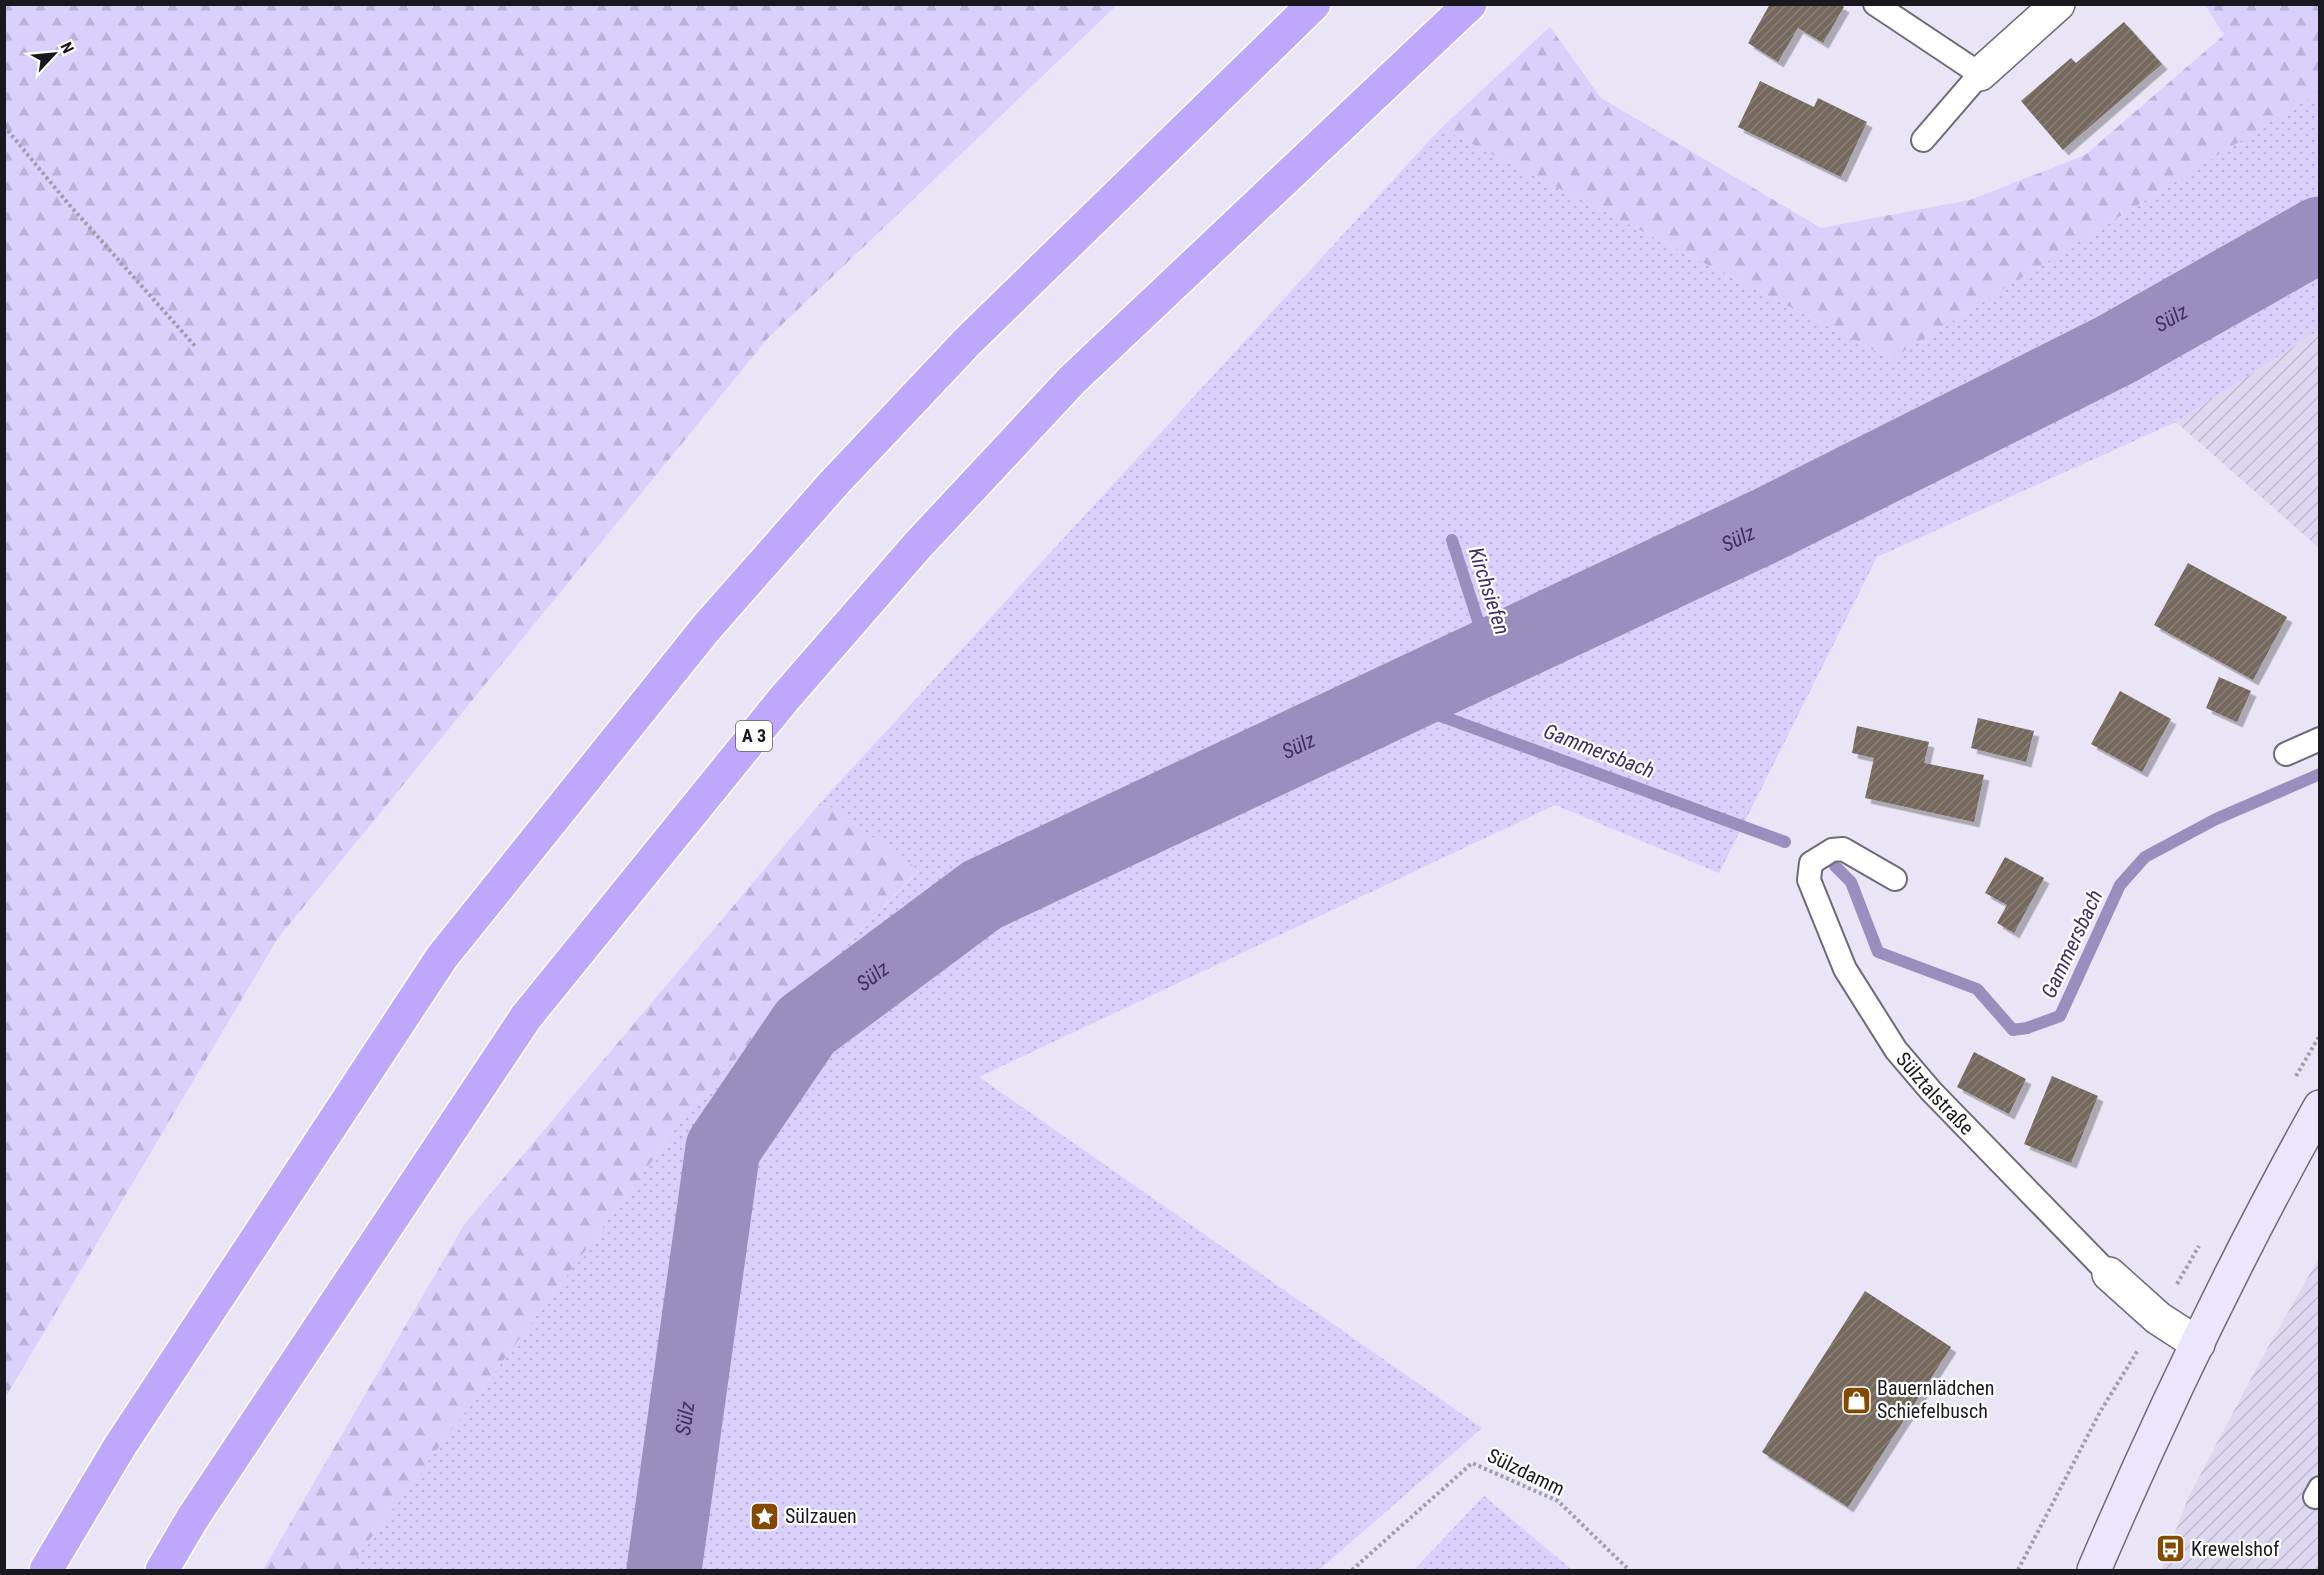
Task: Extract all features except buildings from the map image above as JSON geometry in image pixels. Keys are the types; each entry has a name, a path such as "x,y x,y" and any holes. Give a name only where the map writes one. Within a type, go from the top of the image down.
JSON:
{"highway":[{"path":"46,1570 120,1446 442,957 707,627 834,483 968,341 1314,4"},
{"name":"A 3","path":"162,1570 192,1519 526,1017 783,700 917,546 1072,380 1470,4"}],"main road":[{"path":"2094,1570 2136,1475 2262,1210 2319,1107"}],"street":[{"path":"1980,74 2058,4"},
{"name":"Sülztalstraße","path":"2109,1274 2158,1317 2198,1344"}],"lane":[{"path":"1875,4 1980,74 1923,140"},
{"path":"2286,754 2319,739"},
{"name":"Sülztalstraße","path":"1895,879 1843,849 1832,850 1811,863 1809,880 1845,969 1896,1050 1931,1091 2109,1274"}],"path":[{"path":"4,126 66,201 195,346"},
{"name":"Sülzdamm","path":"1352,1570 1472,1463 1558,1501 1629,1570"}],"shaded area":[{"path":"2319,330 2319,548 2176,422"},
{"path":"2319,1258 2319,1570 2161,1570 2188,1498 2263,1356"}],"green space":[{"path":"5,4 1117,5 768,338 278,938 5,1398"},
{"path":"2205,5 2319,5 2319,92 1891,359 1441,128 1550,27 1601,98 1821,228 1970,200 2085,155 2224,35"},
{"path":"2319,92 2319,330 2176,422 1877,557 1719,873 1555,805 979,1077 1482,1428 1319,1570 347,1570 705,1090 919,871 822,801 1441,128 1891,359"},
{"path":"822,801 919,870 705,1090 347,1570 263,1570 464,1225"},
{"path":"1484,1496 1572,1570 1414,1570"}],"waterway":[{"name":"Sülz","path":"664,1570 723,1148 806,1026 982,895 1765,526 2115,350 2320,234"},
{"name":"Kirchsiefen","path":"1452,540 1489,655"},
{"name":"Gammersbach","path":"1399,697 1430,712 1785,842"},
{"name":"Gammersbach","path":"1835,866 1851,882 1878,952 1977,989 2013,1030 2027,1028 2060,1016 2120,885 2145,857 2216,819 2320,774"}],"place":[{"name":"Bauernlädchen Schiefelbusch","path":"1856,1400"},
{"name":"Sülzauen","path":"764,1516"},
{"name":"Krewelshof","path":"2170,1549"}]}
